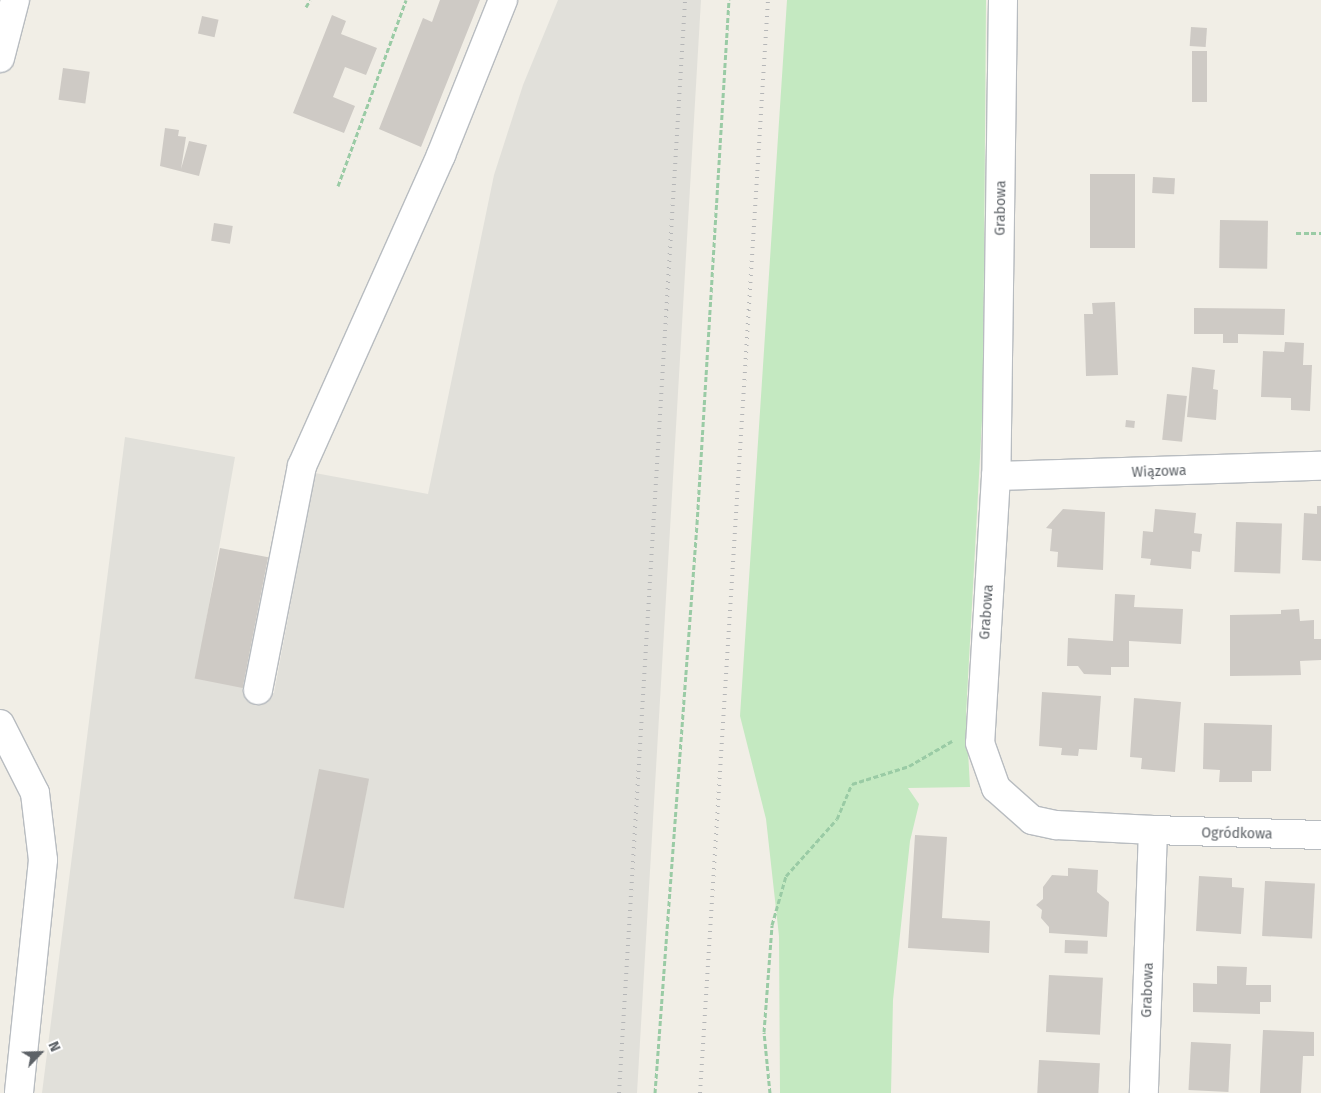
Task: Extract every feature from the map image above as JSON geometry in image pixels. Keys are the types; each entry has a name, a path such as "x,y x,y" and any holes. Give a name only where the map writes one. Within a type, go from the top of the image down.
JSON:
{"street":[{"path":"0,58 15,0"},
{"path":"258,690 302,466 441,155 503,0"},
{"name":"Grabowa","path":"1003,0 996,476 980,743 985,764 996,788 1032,820 1056,825 1153,830 1144,1093"},
{"name":"Wiązowa","path":"996,476 1321,466"},
{"path":"0,724 34,793 43,860 19,1093"},
{"name":"Ogródkowa","path":"1153,830 1321,835"}],"path":[{"path":"306,7 310,0"},
{"path":"338,186 406,0"},
{"path":"656,1093 665,927 675,835 696,534 729,0"},
{"path":"1296,233 1321,233"},
{"path":"770,1093 764,1032 772,925 786,876 837,819 852,784 909,766 980,724"}],"shaded area":[{"path":"558,0 701,0 637,1093 42,1093 125,437 235,457 196,678 274,693 315,473 428,494 494,175 523,85"}],"green space":[{"path":"787,0 986,0 983,402 966,715 970,787 908,788 919,804 910,841 893,1000 891,1093 780,1093 779,936 766,819 740,716"}],"building":[{"path":"440,0 480,0 421,147 379,129 423,18 432,22"},
{"path":"332,15 346,21 341,34 377,48 366,75 345,67 333,97 355,106 344,133 293,113"},
{"path":"202,16 219,20 215,37 198,34"},
{"path":"1191,27 1207,28 1206,47 1190,46"},
{"path":"1192,51 1207,51 1207,102 1192,102"},
{"path":"63,68 90,72 85,103 59,100"},
{"path":"165,128 179,130 178,136 186,137 181,169 189,141 207,145 199,176 160,166"},
{"path":"1090,174 1135,174 1135,248 1090,248"},
{"path":"1153,177 1175,178 1174,194 1152,193"},
{"path":"1220,220 1268,221 1267,269 1219,268"},
{"path":"214,223 233,226 230,244 211,241"},
{"path":"1115,302 1118,375 1086,376 1084,314 1093,314 1092,303"},
{"path":"1194,308 1285,309 1284,335 1238,334 1238,343 1223,343 1223,334 1194,334"},
{"path":"1285,342 1304,343 1303,365 1312,365 1310,411 1291,410 1291,398 1261,397 1263,351 1284,352"},
{"path":"1192,367 1215,370 1213,389 1218,390 1216,420 1187,417"},
{"path":"1167,394 1187,396 1182,442 1162,440"},
{"path":"1126,420 1135,421 1134,428 1125,427"},
{"path":"1317,506 1321,506 1321,561 1302,560 1304,513 1317,514"},
{"path":"1063,509 1105,512 1103,570 1057,567 1058,552 1050,551 1052,529 1046,528"},
{"path":"1155,509 1196,513 1194,533 1202,534 1200,552 1192,551 1191,569 1150,565 1151,559 1141,558 1143,531 1153,532"},
{"path":"1236,522 1282,524 1280,574 1234,572"},
{"path":"220,548 268,557 243,688 195,679"},
{"path":"1115,594 1135,595 1134,607 1183,609 1181,644 1129,641 1129,667 1111,667 1111,675 1084,674 1078,666 1067,666 1068,638 1113,641"},
{"path":"1299,609 1300,621 1314,620 1314,639 1321,639 1321,660 1300,661 1301,675 1230,676 1230,615 1281,614 1281,610"},
{"path":"1042,692 1101,696 1097,750 1079,749 1078,756 1061,755 1062,748 1039,746"},
{"path":"1134,698 1181,702 1175,772 1141,769 1142,758 1130,757"},
{"path":"1204,723 1272,725 1271,771 1252,771 1252,782 1219,782 1220,770 1203,769"},
{"path":"319,769 369,779 344,908 294,899"},
{"path":"915,835 947,837 942,918 990,921 989,953 908,948"},
{"path":"1068,868 1098,870 1097,892 1109,902 1107,937 1049,933 1049,927 1041,918 1042,910 1036,905 1043,899 1043,887 1052,875 1068,876"},
{"path":"1199,876 1232,878 1232,887 1244,888 1241,934 1196,931"},
{"path":"1265,881 1315,884 1312,939 1262,936"},
{"path":"1065,940 1088,941 1088,954 1065,953"},
{"path":"1217,966 1247,967 1246,985 1271,985 1271,1002 1260,1002 1260,1014 1193,1012 1193,983 1217,984"},
{"path":"1049,975 1103,978 1100,1035 1046,1032"},
{"path":"1263,1030 1314,1032 1314,1056 1303,1056 1301,1093 1260,1093"},
{"path":"1191,1042 1231,1044 1228,1092 1188,1090"},
{"path":"1039,1060 1100,1063 1098,1093 1037,1093"}],"railway":[{"path":"619,1093 685,0"},
{"path":"700,1093 768,0"}]}
